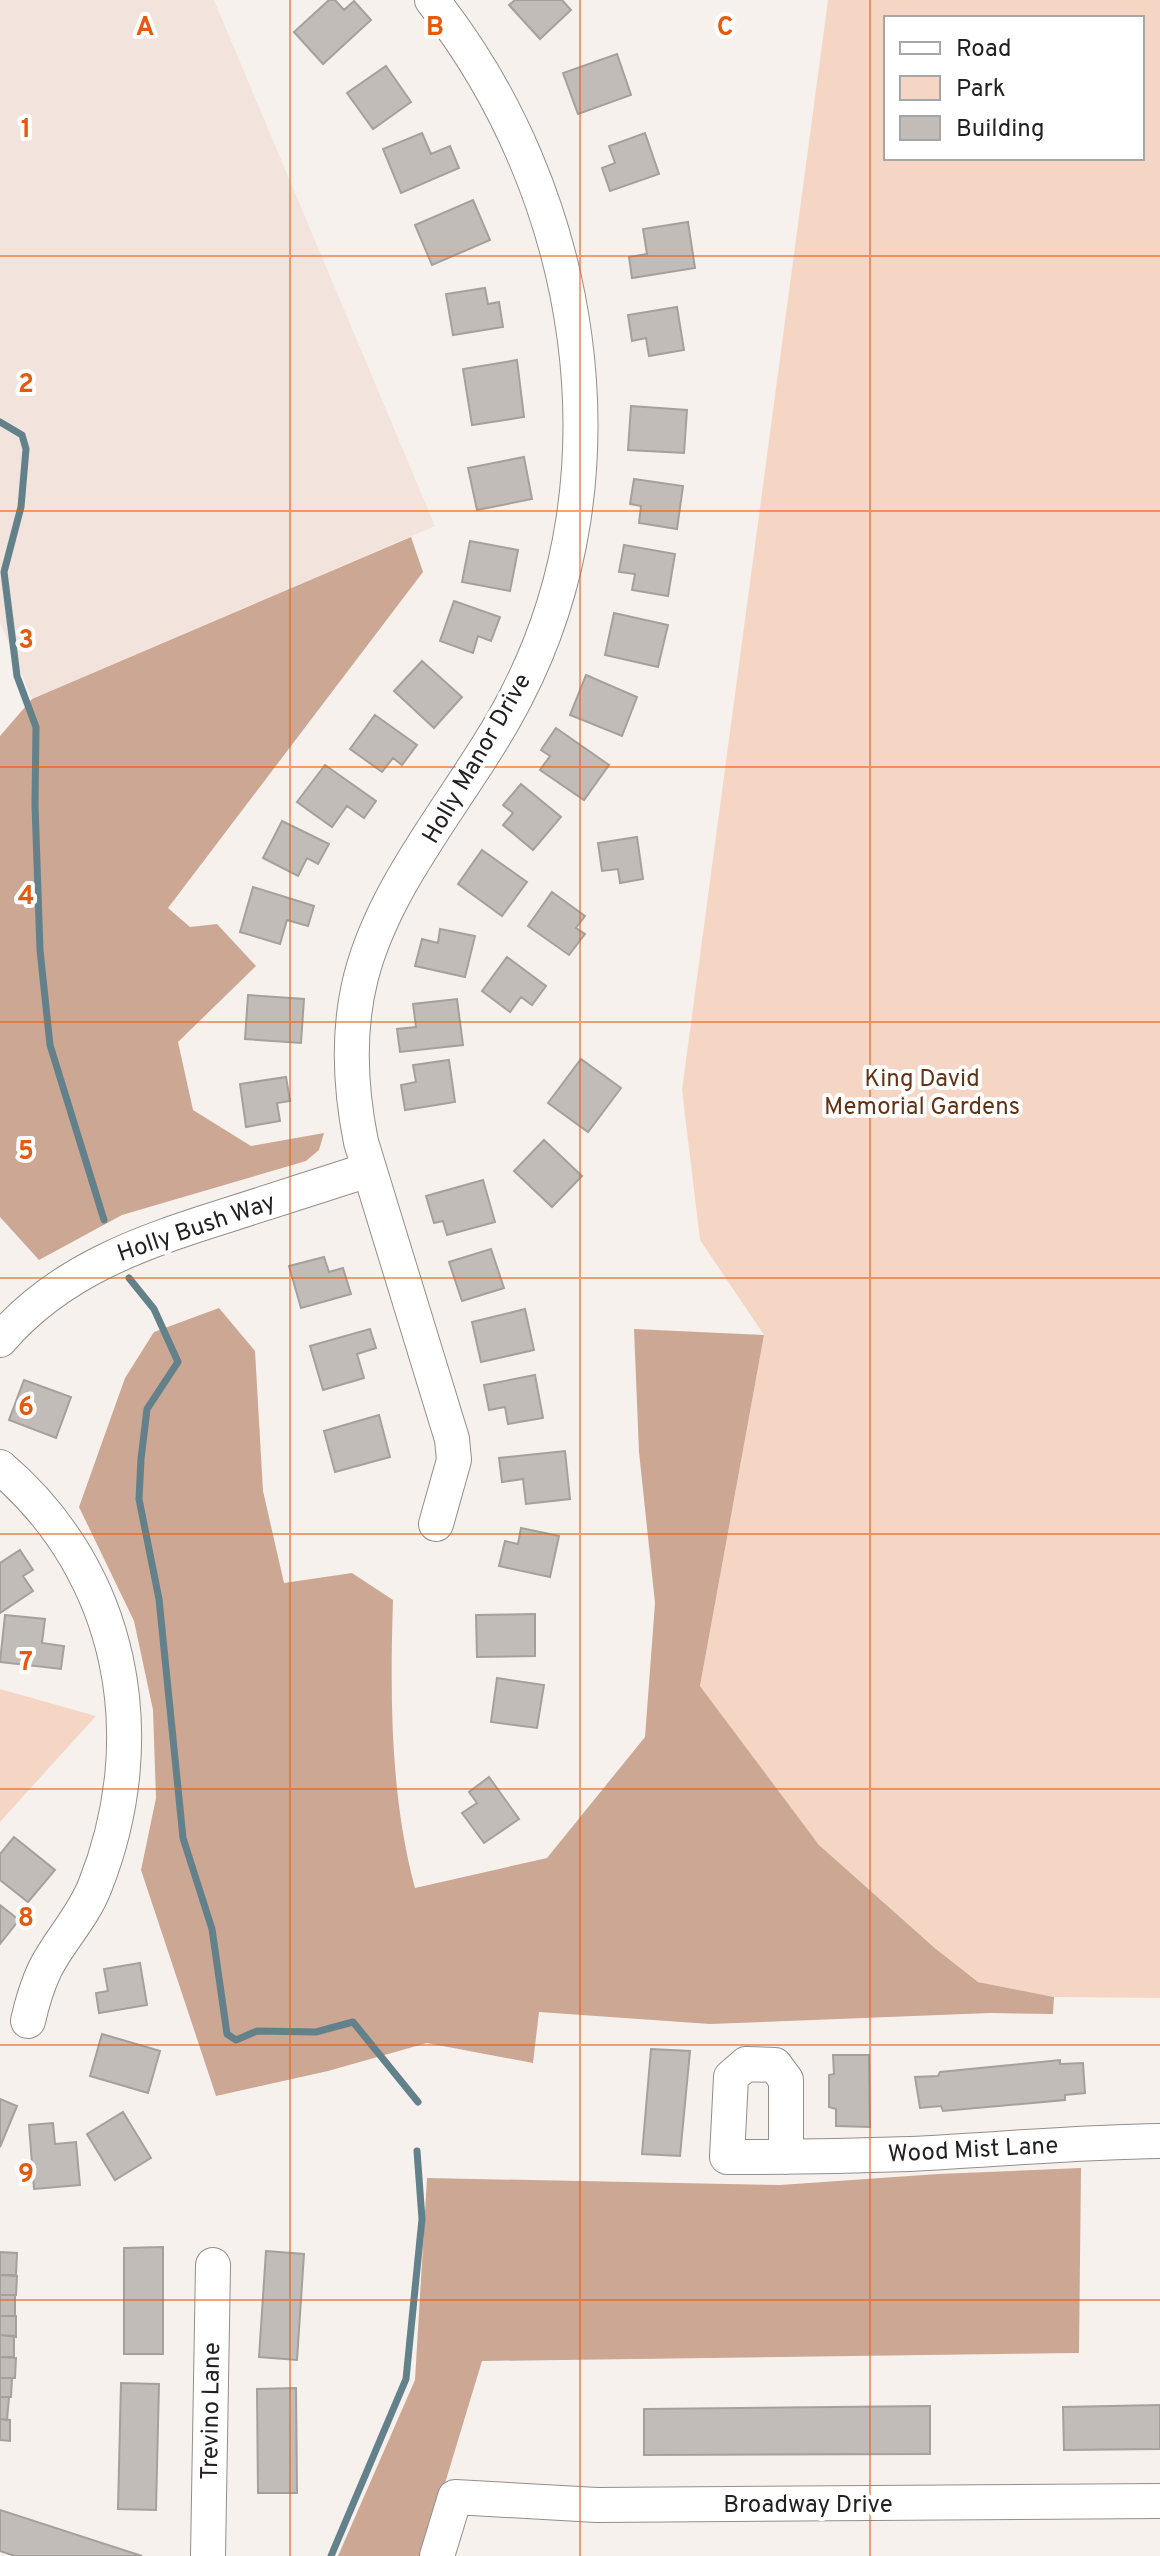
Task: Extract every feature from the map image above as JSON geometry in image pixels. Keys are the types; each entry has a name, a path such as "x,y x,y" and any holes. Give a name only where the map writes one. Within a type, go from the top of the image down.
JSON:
{"street":[{"name":"Holly Manor Drive","path":"432,0 484,74 538,184 555,238 569,301 578,361 580,424 577,486 570,537 556,596 536,653 518,695 395,894 377,931 361,976 354,1017 351,1057 353,1103 368,1170 452,1439 454,1460 436,1524"},
{"name":"Holly Bush Way","path":"0,1340 45,1297 106,1258 150,1239 368,1170"},
{"path":"0,1467 20,1484 53,1522 77,1558 113,1643 121,1677 125,1721 124,1766 108,1852 93,1891 46,1967 28,2021"},
{"name":"Wood Mist Lane","path":"786,2157 1160,2141"},
{"name":"Trevino Lane","path":"208,2556 213,2265"},
{"name":"Broadway Drive","path":"437,2556 455,2497 597,2505 1160,2501"}],"shaded area":[{"path":"0,0 214,0 435,526 32,699 0,622"},
{"path":"411,537 423,572 168,908 190,927 217,924 256,966 178,1042 193,1110 251,1146 324,1133 319,1150 306,1161 122,1215 39,1260 0,1217 0,736 32,699"},
{"path":"219,1308 255,1351 263,1491 284,1583 352,1573 393,1600 392,1709 396,1781 415,1888 547,1858 645,1737 655,1603 639,1452 634,1329 764,1335 700,1686 819,1845 936,1949 978,1982 1054,1997 1053,2014 990,2013 710,2024 539,2012 533,2063 427,2043 328,2071 216,2096 141,1870 156,1798 153,1710 134,1621 79,1507 125,1378 154,1332"},
{"path":"1081,2168 1079,2353 482,2361 423,2556 338,2556 415,2380 427,2178 780,2185"}],"green space":[{"name":"King David Memorial Gardens","path":"828,0 1160,0 1160,1998 1054,1997 978,1982 819,1845 700,1686 764,1335 700,1240 682,1090"},
{"path":"0,1689 96,1716 0,1822"}],"building":[{"path":"329,0 335,0 344,10 354,1 371,20 323,64 294,32"},
{"path":"515,0 562,0 571,10 540,39 509,5"},
{"path":"617,54 631,95 578,114 563,73"},
{"path":"386,66 411,102 373,129 347,93"},
{"path":"422,133 431,154 450,146 459,168 401,193 383,149"},
{"path":"645,133 659,174 610,191 602,168 615,163 609,146"},
{"path":"473,200 490,240 432,265 415,225"},
{"path":"688,222 695,268 632,278 629,257 647,254 643,229"},
{"path":"485,288 488,304 499,302 503,327 453,335 446,294"},
{"path":"677,307 684,350 649,356 646,338 632,341 628,315"},
{"path":"517,360 524,417 472,425 463,369"},
{"path":"631,406 687,410 684,453 628,450"},
{"path":"524,457 532,499 477,510 468,468"},
{"path":"634,479 683,486 677,529 639,523 641,506 630,504"},
{"path":"470,541 518,550 510,591 462,582"},
{"path":"624,545 675,554 668,596 632,590 635,574 619,572"},
{"path":"454,601 500,617 491,641 478,636 473,653 440,641"},
{"path":"614,613 668,625 658,667 605,655"},
{"path":"422,661 462,697 434,728 394,691"},
{"path":"586,675 637,697 622,736 570,715"},
{"path":"375,715 417,745 402,765 393,758 382,772 350,749"},
{"path":"556,728 609,765 584,800 540,770 550,756 541,750"},
{"path":"325,765 376,801 364,818 347,806 332,827 297,802"},
{"path":"521,784 561,817 533,850 503,825 513,813 503,805"},
{"path":"282,821 329,844 318,864 307,858 298,876 263,858"},
{"path":"637,837 643,879 620,883 618,869 602,871 598,843"},
{"path":"482,850 527,882 502,916 458,884"},
{"path":"253,887 314,906 308,926 287,920 280,944 240,932"},
{"path":"552,892 585,916 576,928 585,934 569,955 528,926"},
{"path":"440,929 475,936 465,977 415,966 422,939 438,943"},
{"path":"507,957 546,986 532,1005 521,997 510,1012 482,991"},
{"path":"248,995 304,999 301,1043 245,1039"},
{"path":"457,999 463,1045 400,1052 397,1029 416,1027 413,1004"},
{"path":"581,1059 621,1088 588,1132 548,1103"},
{"path":"449,1060 455,1102 405,1110 401,1085 416,1082 413,1065"},
{"path":"286,1077 290,1101 277,1103 280,1121 246,1127 240,1084"},
{"path":"544,1140 582,1176 552,1207 514,1171"},
{"path":"483,1180 495,1222 447,1235 443,1221 434,1223 426,1196"},
{"path":"491,1249 504,1288 462,1301 449,1262"},
{"path":"324,1257 329,1272 343,1268 351,1294 301,1308 289,1266"},
{"path":"525,1309 534,1350 481,1362 472,1322"},
{"path":"370,1329 376,1348 357,1354 364,1378 323,1390 310,1346"},
{"path":"535,1375 543,1418 508,1424 505,1407 489,1410 484,1385"},
{"path":"24,1380 71,1397 56,1438 9,1420"},
{"path":"379,1415 390,1457 335,1472 324,1431"},
{"path":"565,1451 570,1499 526,1504 523,1479 502,1482 499,1458"},
{"path":"521,1528 559,1536 550,1577 499,1566 505,1541 518,1544"},
{"path":"20,1550 33,1570 23,1576 33,1591 0,1613 0,1563"},
{"path":"535,1614 535,1656 477,1657 476,1615"},
{"path":"5,1615 45,1619 42,1643 64,1646 61,1669 0,1662"},
{"path":"497,1678 544,1685 537,1728 491,1722"},
{"path":"489,1777 519,1819 484,1843 462,1813 477,1803 469,1792"},
{"path":"14,1837 55,1870 28,1902 0,1880 0,1854"},
{"path":"0,1905 19,1920 0,1944"},
{"path":"140,1963 147,2005 99,2013 96,1993 108,1991 104,1969"},
{"path":"102,2034 160,2051 148,2093 90,2076"},
{"path":"651,2049 690,2051 680,2156 642,2154"},
{"path":"833,2055 869,2055 870,2127 836,2126 836,2109 829,2107 829,2075 834,2074"},
{"path":"1060,2060 1060,2064 1083,2063 1085,2093 1065,2095 1065,2100 943,2111 941,2106 920,2108 915,2077"},
{"path":"0,2099 17,2106 0,2147"},
{"path":"123,2112 151,2158 115,2180 87,2134"},
{"path":"53,2123 55,2144 76,2142 80,2185 34,2189 29,2125"},
{"path":"163,2247 163,2354 124,2354 124,2248"},
{"path":"266,2251 304,2254 297,2360 259,2357"},
{"path":"0,2252 17,2253 16,2275 0,2275"},
{"path":"0,2275 17,2276 16,2295 0,2295"},
{"path":"0,2295 15,2295 15,2316 0,2316"},
{"path":"0,2316 16,2316 16,2337 0,2335"},
{"path":"0,2335 14,2336 14,2357 0,2357"},
{"path":"0,2357 16,2358 15,2378 0,2378"},
{"path":"0,2378 12,2378 11,2397 0,2397"},
{"path":"121,2383 159,2384 156,2510 118,2509"},
{"path":"296,2388 297,2493 258,2493 257,2389"},
{"path":"0,2397 9,2397 7,2420 0,2419"},
{"path":"1160,2405 1160,2449 1064,2450 1063,2407"},
{"path":"930,2406 930,2454 644,2455 644,2409"},
{"path":"0,2419 10,2420 10,2441 0,2440"},
{"path":"0,2510 142,2556 15,2556 0,2551"}],"waterway":[{"path":"0,422 22,435 26,449 21,507 4,572 17,676 36,727 40,950 50,1045 104,1220"},
{"path":"129,1278 154,1309 178,1362 147,1409 139,1499 159,1599 183,1838 212,1929 227,2034 236,2040 257,2031 316,2032 353,2022 418,2102"},
{"path":"331,2556 406,2379 422,2219 417,2151"}]}
